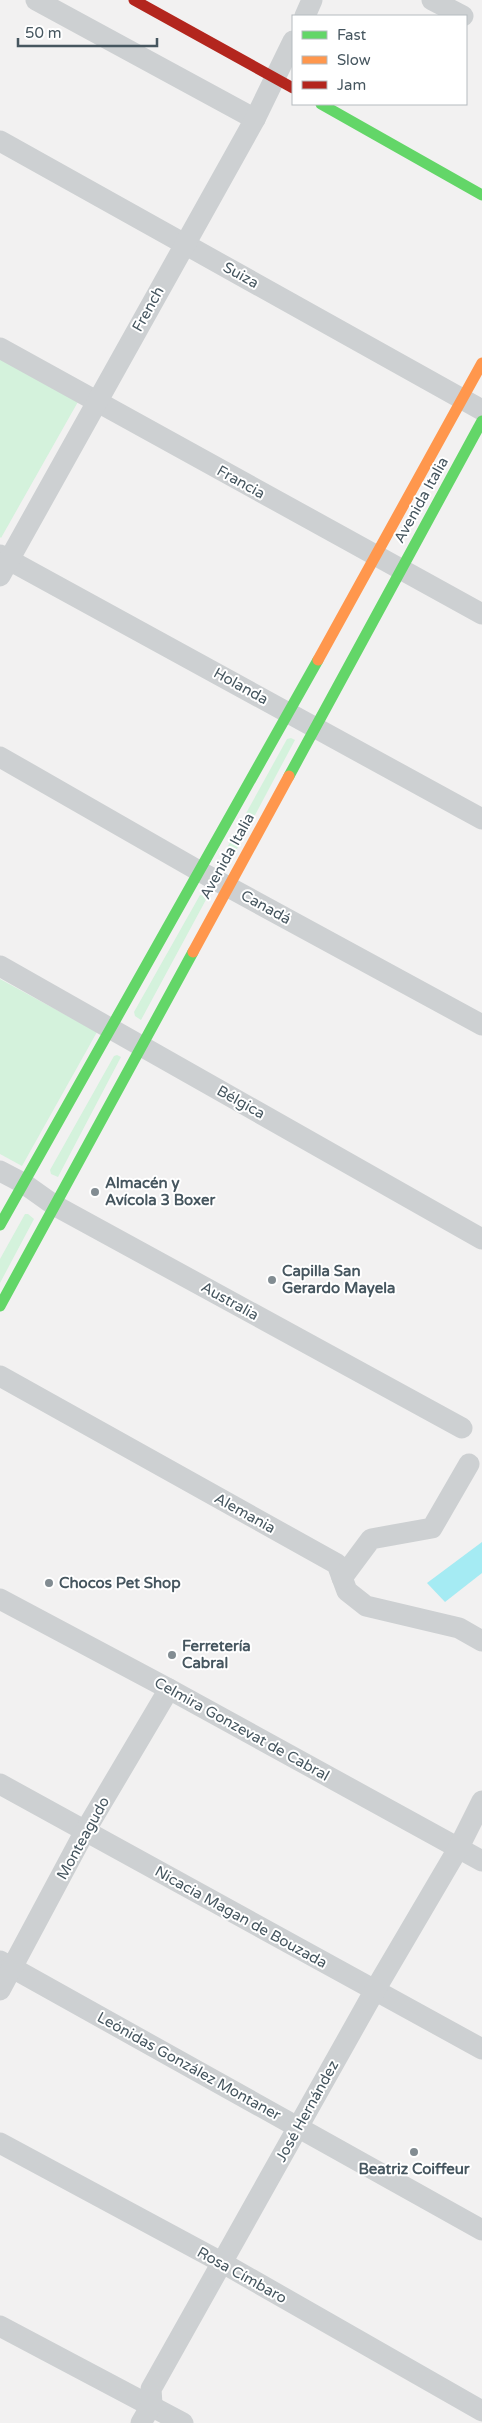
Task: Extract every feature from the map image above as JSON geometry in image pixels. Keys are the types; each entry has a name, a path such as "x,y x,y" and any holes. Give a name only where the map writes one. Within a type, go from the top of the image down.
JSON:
{"main road":[{"path":"134,0 285,84"},
{"path":"323,105 482,194"},
{"name":"Avenida Italia","path":"0,1225 289,712 482,362"},
{"name":"Avenida Italia","path":"0,1306 228,886 317,728 400,569 482,421"}],"street":[{"path":"36,0 255,119"},
{"path":"304,15 312,0"},
{"path":"432,0 461,15"},
{"name":"French","path":"3,563 97,402 255,119 285,84 292,46"},
{"name":"Suiza","path":"0,142 482,410"},
{"name":"Francia","path":"0,348 482,614"},
{"name":"Holanda","path":"3,563 289,712 482,819"},
{"name":"Canadá","path":"0,757 200,871 482,1025"},
{"name":"Bélgica","path":"0,966 482,1239"},
{"name":"Australia","path":"0,1171 54,1205 462,1428"},
{"name":"Alemania","path":"0,1376 337,1564 347,1591 366,1606 459,1628 482,1641"},
{"path":"342,1578 370,1539 432,1528 469,1464"},
{"name":"Celmira Gonzevat de Cabral","path":"0,1599 170,1689 482,1861"},
{"name":"Monteagudo","path":"0,1990 6,1964 170,1689"},
{"name":"Nicacia Magan de Bouzada","path":"0,1784 482,2049"},
{"name":"José Hernández","path":"141,2423 152,2404 151,2389 375,1990 459,1847 482,1801"},
{"name":"Leónidas González Montaner","path":"6,1964 482,2230"},
{"name":"Rosa Címbaro","path":"0,2144 221,2262 482,2411"},
{"path":"0,2326 152,2404 183,2423"}],"green space":[{"path":"0,357 79,400 1,538 0,537"},
{"path":"287,739 295,740 230,862 223,855"},
{"path":"200,895 208,896 141,1020 135,1016 134,1012"},
{"path":"0,979 97,1032 22,1166 0,1154"},
{"path":"114,1056 121,1057 58,1177 51,1174 50,1170"},
{"path":"25,1214 34,1219 0,1283 0,1259"}],"water":[{"path":"482,1542 482,1573 445,1602 427,1583"}],"traffic: fast":[{"path":"323,105 482,195"},
{"path":"289,776 482,421"},
{"path":"0,1225 318,660"},
{"path":"0,1306 193,952"}],"traffic: slow":[{"path":"318,660 482,363"},
{"path":"193,952 289,776"}],"traffic: jam":[{"path":"134,0 292,87"}],"place":[{"name":"Almacén y Avícola 3 Boxer","path":"95,1192"},
{"name":"Capilla San Gerardo Mayela","path":"272,1280"},
{"name":"Chocos Pet Shop","path":"49,1583"},
{"name":"Ferretería Cabral","path":"172,1655"},
{"name":"Beatriz Coiffeur","path":"414,2152"}]}
